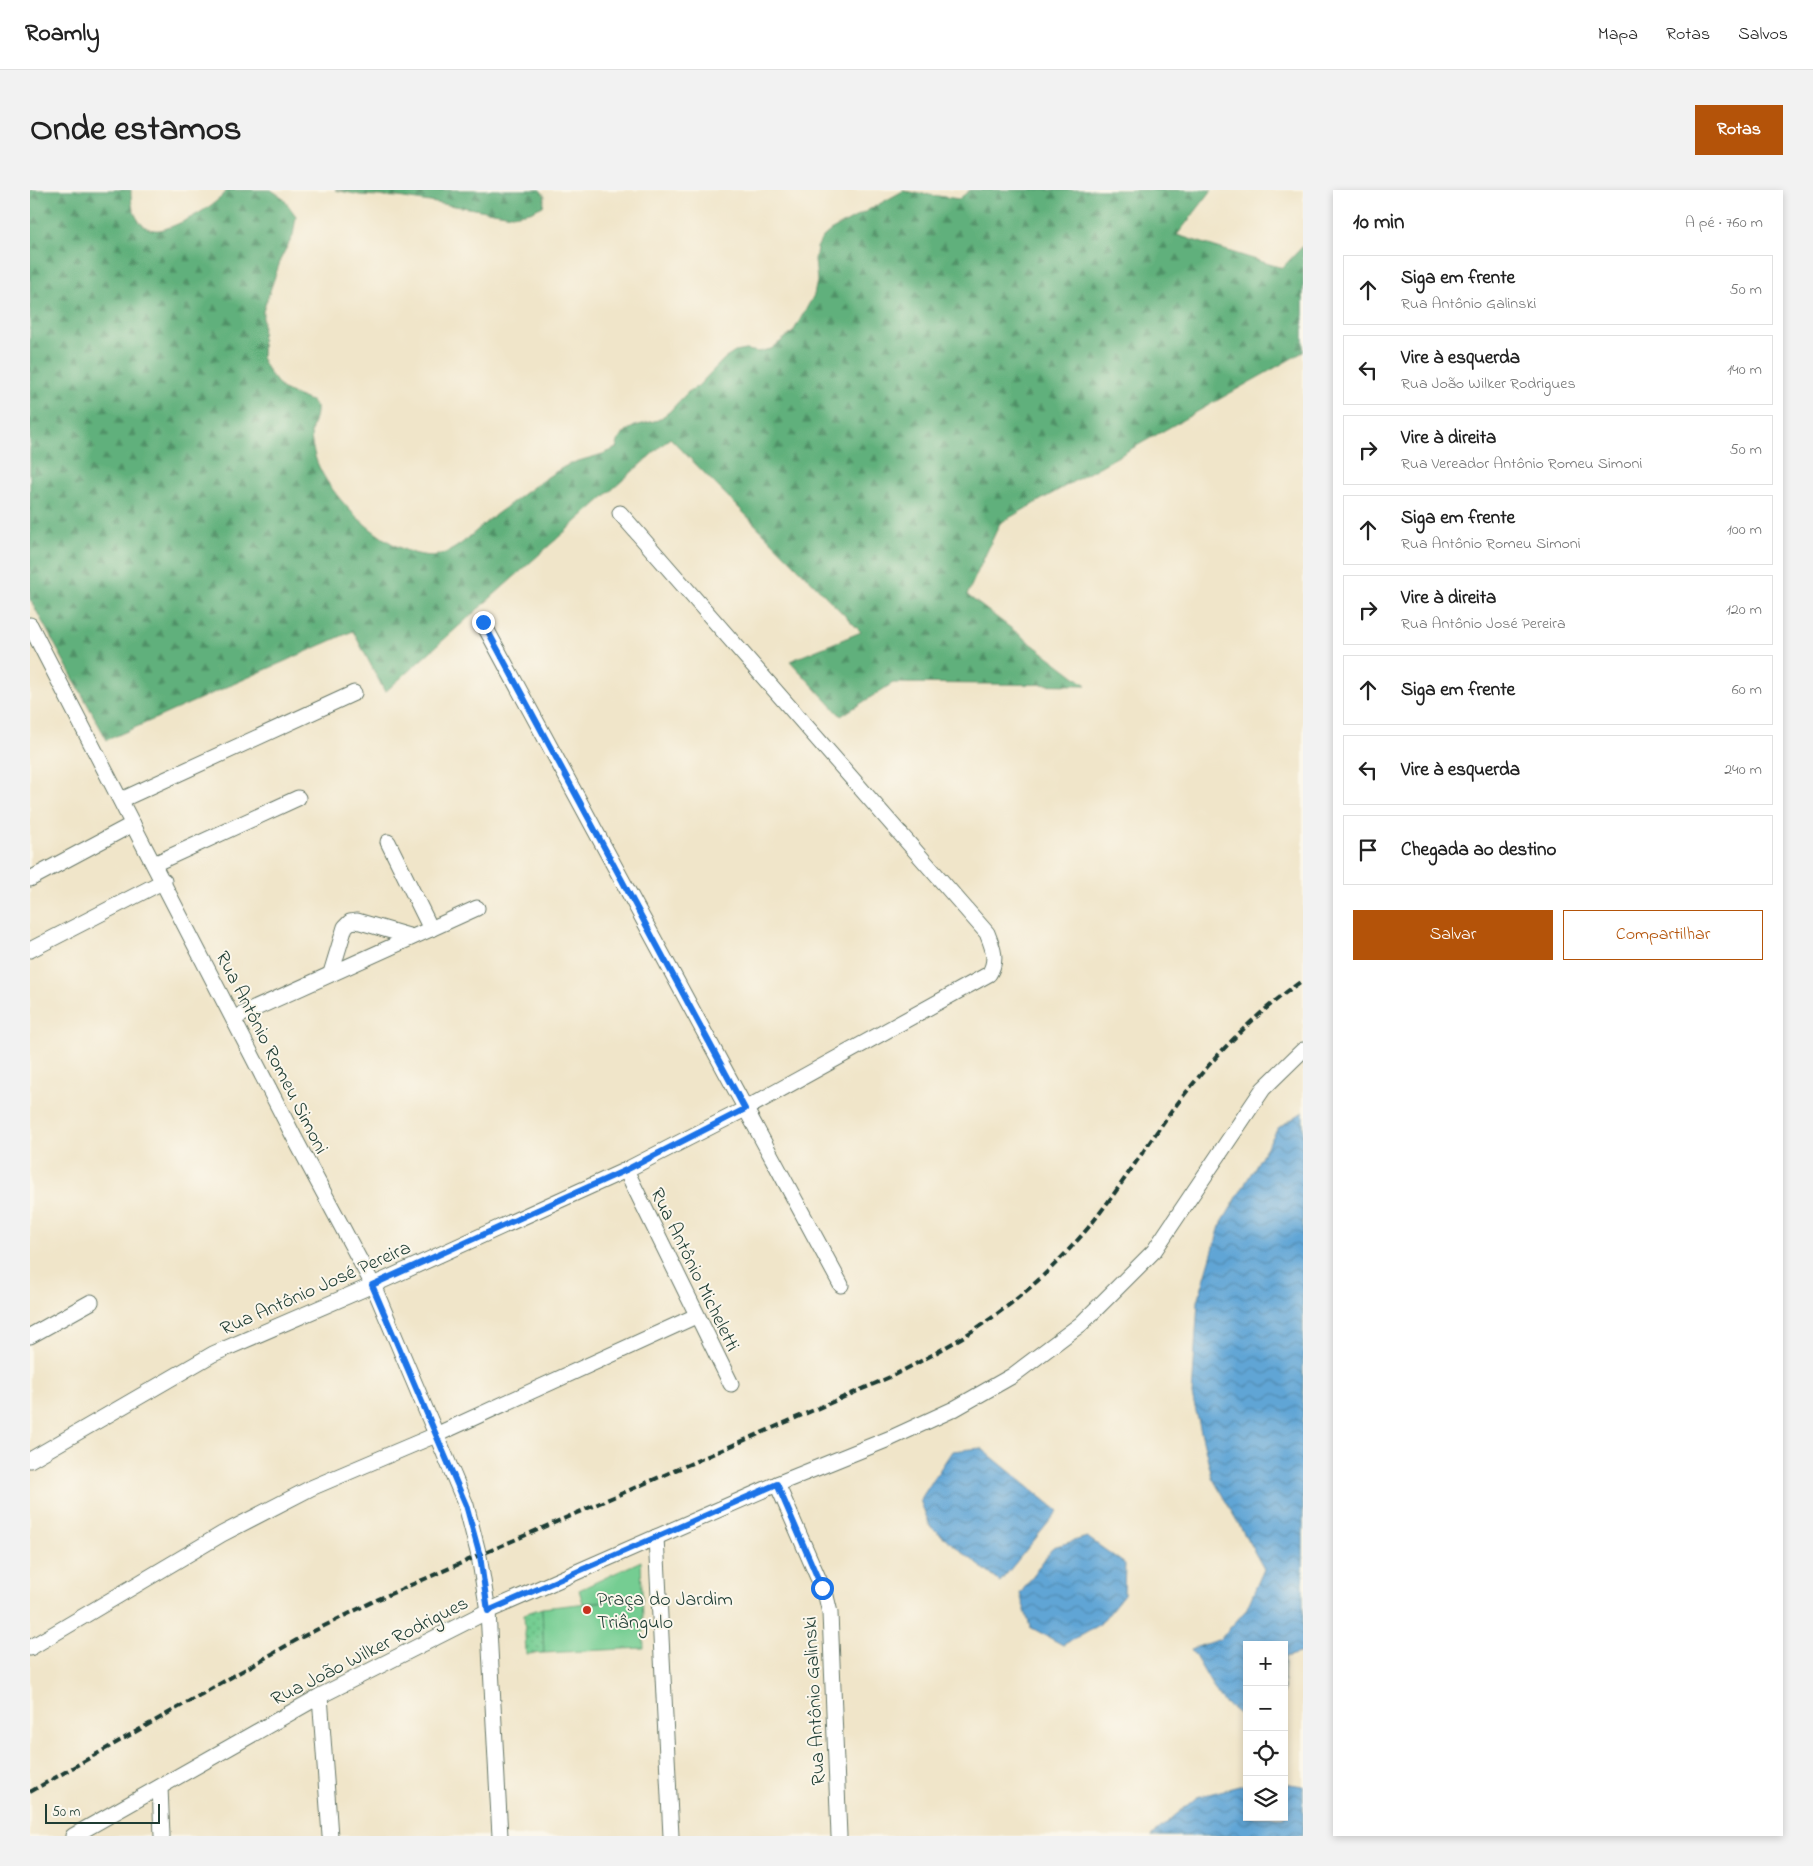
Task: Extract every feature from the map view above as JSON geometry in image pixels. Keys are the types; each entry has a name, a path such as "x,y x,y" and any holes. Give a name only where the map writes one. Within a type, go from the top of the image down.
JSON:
{"street":[{"name":"Rua Antônio José Pereira","path":"30,1460 212,1354 372,1285 626,1170 745,1109 989,974 994,966 994,951 987,933 620,513"},
{"path":"483,622 841,1285"},
{"name":"Rua Antônio Romeu Simoni","path":"30,624 164,881 294,1138 372,1285 438,1434 466,1505 480,1556 488,1611 500,1836"},
{"path":"121,800 354,694"},
{"path":"154,864 298,798"},
{"path":"30,879 133,824"},
{"path":"388,842 431,929"},
{"path":"30,950 164,881"},
{"path":"234,1018 477,908"},
{"path":"331,973 346,927 350,922 357,921 412,937"},
{"name":"Rua João Wilker Rodrigues","path":"73,1836 320,1696 488,1611 777,1484 891,1438 954,1409 1012,1376 1081,1324 1154,1251 1263,1089 1303,1050"},
{"name":"Rua Antônio Micheletti","path":"626,1170 731,1384"},
{"path":"30,1336 91,1302"},
{"path":"30,1648 239,1525 311,1488 438,1434 696,1316"},
{"name":"Rua Antônio Galinski","path":"777,1484 826,1596 830,1613 839,1836"},
{"path":"656,1537 671,1836"},
{"path":"320,1696 330,1836"},
{"path":"160,1787 162,1836"}],"green space":[{"path":"30,190 131,190 135,215 143,225 154,230 170,227 205,210 215,203 227,190 271,190 282,197 296,216 293,236 282,256 263,311 262,359 268,371 283,390 311,401 316,407 311,433 315,456 322,472 347,507 364,524 383,538 402,549 421,555 446,553 553,473 575,462 616,448 619,439 626,431 635,426 658,420 669,412 688,392 698,386 724,359 735,352 746,350 759,352 771,349 793,332 814,295 817,281 815,260 817,248 822,238 830,231 903,191 959,199 970,190 1212,190 1177,235 1282,268 1303,246 1303,352 1000,523 967,595 1086,685 893,683 841,716 790,661 861,632 670,438 385,692 353,631 107,740 30,599"},
{"path":"335,190 540,190 545,196 543,206 530,212 512,215 398,197 360,195"},
{"name":"Praça do Jardim Triângulo","path":"641,1561 644,1648 544,1653 542,1608 606,1601 583,1603 579,1590"},
{"path":"542,1608 544,1653 526,1654 524,1614"}],"water":[{"path":"1303,1112 1303,1652 1288,1656 1288,1641 1243,1641 1243,1718 1220,1699 1191,1649 1220,1639 1246,1610 1264,1569 1212,1477 1192,1395 1198,1301 1220,1226 1278,1128"},
{"path":"981,1448 1058,1511 1000,1582 930,1526 920,1500 952,1451"},
{"path":"1087,1537 1125,1564 1124,1594 1100,1624 1063,1645 1030,1627 1020,1594 1053,1547"},
{"path":"1288,1784 1303,1786 1303,1836 1151,1836 1197,1797 1243,1785 1243,1821 1288,1821"}],"railway":[{"path":"30,1792 300,1638 374,1601 890,1377 973,1331 1021,1296 1066,1253 1099,1214 1174,1108 1203,1072 1250,1023 1303,980"}],"place":[{"name":"Praça do Jardim Triângulo","path":"587,1610"}],"route":[{"path":"483,622 745,1109 626,1170 372,1285 438,1434 466,1505 480,1556 488,1611 777,1484 822,1588"}]}
